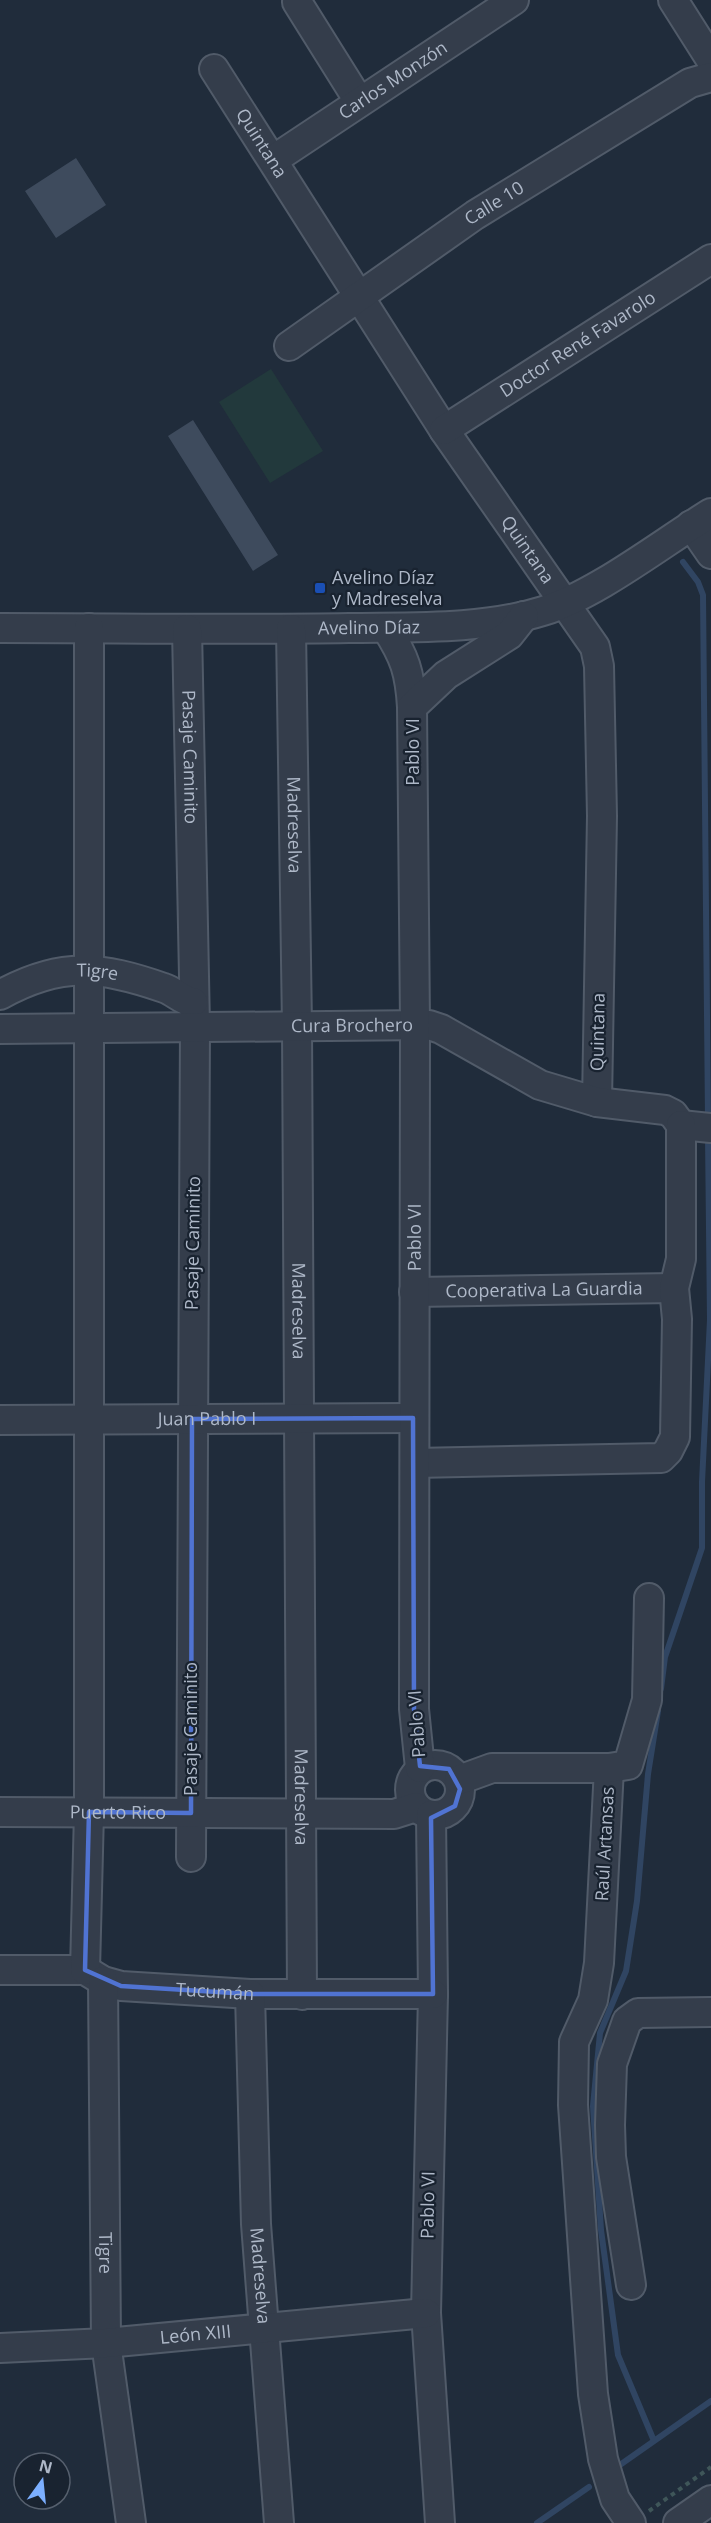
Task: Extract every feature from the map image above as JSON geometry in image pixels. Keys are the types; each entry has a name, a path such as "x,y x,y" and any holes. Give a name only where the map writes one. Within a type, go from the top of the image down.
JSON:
{"street":[{"name":"Carlos Monzón","path":"273,160 359,101 483,8 514,0"},
{"path":"672,0 711,60"},
{"path":"297,2 359,101"},
{"name":"Quintana","path":"214,69 444,430 562,603 591,640 599,657 602,816 597,1102"},
{"name":"Calle 10","path":"290,346 475,215 690,83 711,77"},
{"name":"Doctor René Favarolo","path":"444,430 711,259"},
{"path":"701,519 711,554"},
{"name":"Avelino Díaz","path":"0,628 386,628 477,623 524,616 562,603 588,590 701,519"},
{"name":"Pablo VI","path":"412,707 446,675 509,635 524,616"},
{"name":"Tigre","path":"89,628 89,1812 106,2343 131,2523"},
{"name":"Pasaje Caminito","path":"187,628 194,1014 191,1857"},
{"name":"Pablo VI","path":"386,628 403,654 410,675 412,707 415,1024 414,1709 420,1768"},
{"name":"Madreselva","path":"291,629 297,1026 299,1814 302,1995"},
{"name":"Tigre","path":"0,995 67,969 89,969 127,976 168,989 194,1014"},
{"name":"Cura Brochero","path":"0,1029 89,1026 194,1014 297,1026 415,1024 441,1029 514,1073 540,1085 597,1102 665,1110 697,1127"},
{"path":"415,1463 661,1458 668,1451 675,1437 677,1319 674,1288 681,1259 697,1127"},
{"name":"Cooperativa La Guardia","path":"414,1292 674,1288"},
{"name":"Juan Pablo I","path":"0,1420 413,1418"},
{"path":"609,1768 628,1765 647,1700 649,1598"},
{"path":"435,1764 442,1765 455,1774 459,1780 460,1789 455,1806 440,1815 424,1811 409,1791 410,1782 420,1768 435,1764"},
{"name":"Raúl Artansas","path":"459,1780 492,1768 609,1768 599,1963 592,2000 574,2042 573,2105 593,2394 601,2448 615,2499 635,2520"},
{"name":"Pablo VI","path":"424,1811 433,1994 426,2313 440,2523"},
{"name":"Puerto Rico","path":"0,1812 394,1814 424,1811"},
{"name":"Tucumán","path":"0,1970 94,1975 121,1986 250,1994 433,1994"},
{"name":"Madreselva","path":"250,1994 256,2224 262,2329 279,2523"},
{"path":"631,2285 611,2157 612,2064 627,2021 632,2016 638,2013 711,2012"},
{"name":"León XIII","path":"0,2348 106,2343 426,2313"},
{"path":"678,2523 711,2500"}],"path":[{"path":"635,2520 711,2467"}],"highlighted area":[{"path":"413,1418 414,1709 420,1766 449,1769 460,1789 455,1806 431,1818 433,1994 250,1994 121,1986 85,1970 89,1812 191,1813 192,1419"}],"green space":[{"path":"271,369 323,451 270,483 219,402"}],"building":[{"path":"76,158 106,205 56,238 25,191"},
{"path":"193,420 278,555 253,571 168,436"}],"waterway":[{"path":"683,562 698,582 703,595 708,1119"},
{"path":"661,1689 665,1657 702,1548 702,1482 710,1320 708,1136"},
{"path":"654,2441 618,2355 601,2230 593,2106 600,2033 626,1971 637,1901 648,1774 658,1711"},
{"path":"617,2467 711,2401"},
{"path":"537,2523 589,2487"}],"place":[{"name":"Avelino Díaz y Madreselva","path":"320,588"}]}
